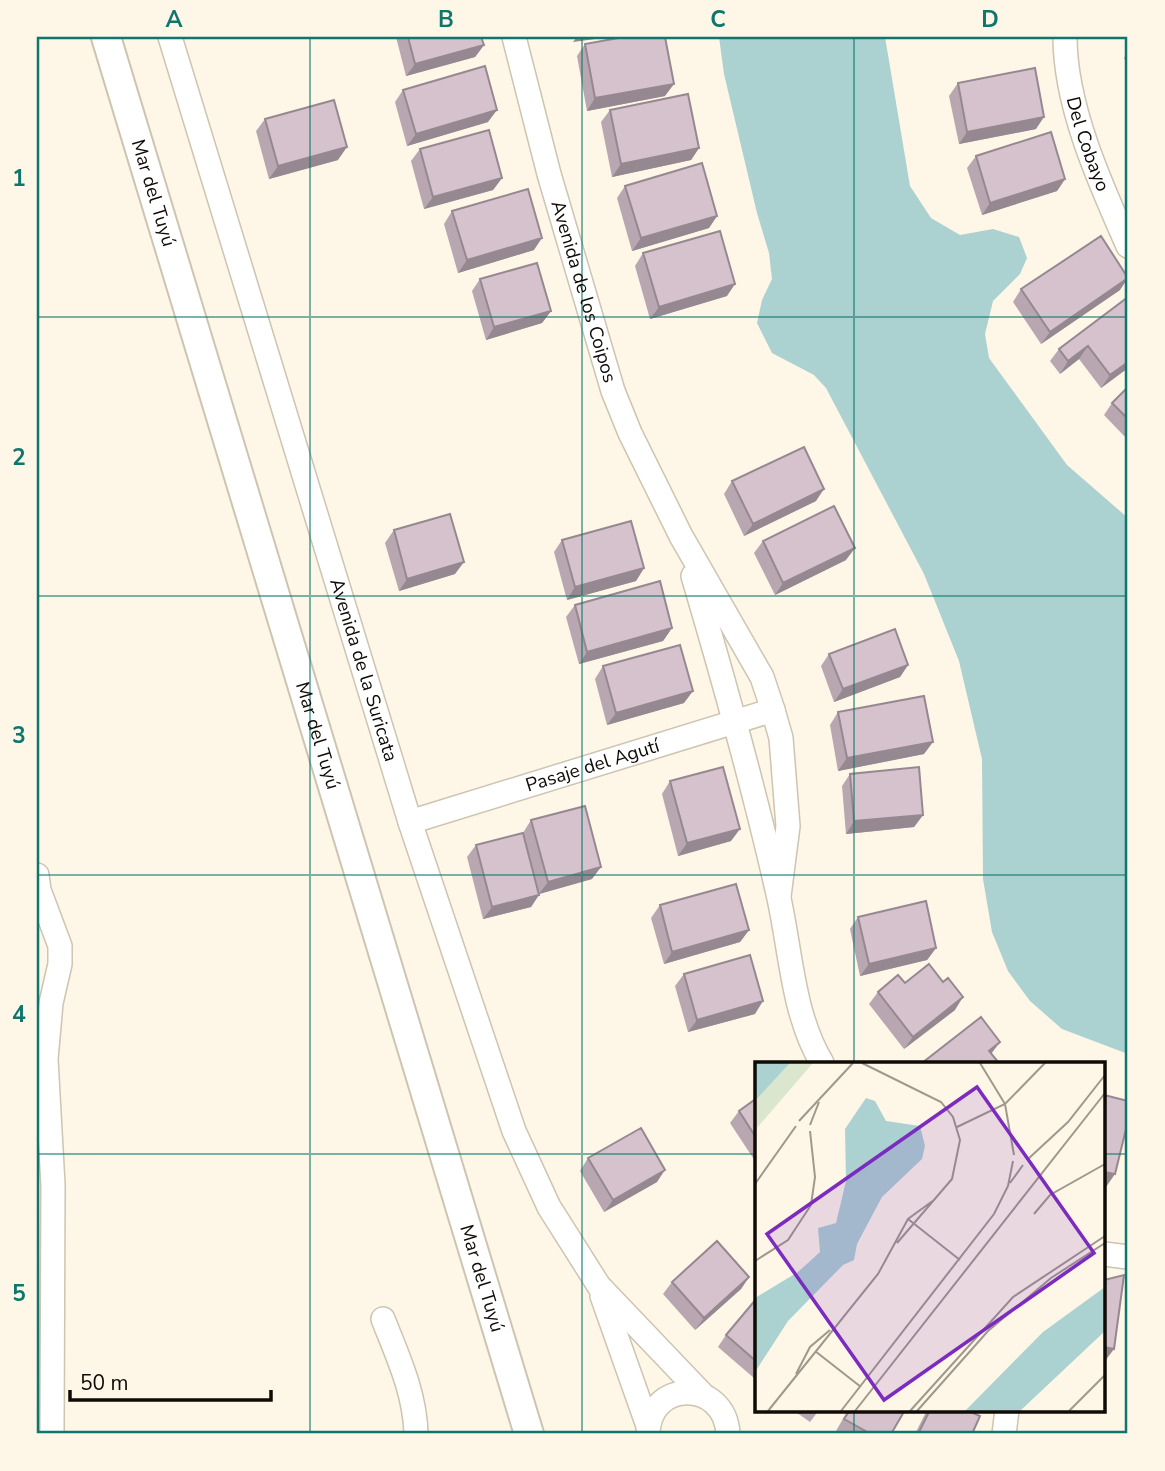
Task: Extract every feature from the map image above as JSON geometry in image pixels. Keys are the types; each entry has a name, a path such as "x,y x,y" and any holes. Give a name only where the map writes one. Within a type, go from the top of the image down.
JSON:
{"street":[{"name":"Mar del Tuyú","path":"106,37 529,1434"},
{"name":"Avenida de la Suricata","path":"170,37 410,822 514,1131 550,1207 599,1286 703,1395 713,1401 727,1428 747,1434"},
{"name":"Avenida de los Coipos","path":"514,37 549,174 613,391 630,433 681,536 762,677 773,710 782,749 788,826 779,897"},
{"name":"Del Cobayo","path":"1065,37 1069,76 1080,122 1106,196 1128,246"},
{"name":"Avenida de los Coipos","path":"681,536 736,721 779,897 799,1003 821,1062"},
{"name":"Pasaje del Agutí","path":"410,822 773,710"},
{"path":"37,875 43,921 60,946 60,964 46,992 51,1003 46,1059 53,1185 45,1365 52,1434"},
{"path":"1106,1254 1128,1257"},
{"name":"Avenida de la Suricata","path":"599,1286 648,1430"},
{"path":"383,1319 408,1385 415,1413 416,1434"},
{"name":"Avenida de la Suricata","path":"648,1430 659,1405 668,1397 679,1393 703,1395"},
{"path":"1004,1434 1007,1412"}],"water":[{"path":"719,37 885,37 910,186 931,218 960,235 993,229 1019,237 1027,258 1020,274 993,301 985,334 989,358 1067,465 1128,518 1128,1054 1062,1029 1030,1001 1008,971 992,932 983,879 982,759 959,661 924,574 826,388 814,375 772,353 757,323 762,300 772,279 769,253 724,74"}],"building":[{"path":"408,37 481,37 484,45 415,64"},
{"path":"624,37 665,37 674,84 595,98 585,44"},
{"path":"485,66 497,110 416,134 403,90"},
{"path":"1035,68 1044,117 967,132 958,83"},
{"path":"688,94 699,148 621,164 610,110"},
{"path":"334,100 347,147 278,166 265,119"},
{"path":"489,130 502,178 433,197 420,149"},
{"path":"1051,132 1065,179 990,203 976,156"},
{"path":"702,163 717,216 641,238 625,186"},
{"path":"528,189 542,238 467,260 452,211"},
{"path":"720,231 735,284 659,307 643,253"},
{"path":"1101,236 1128,278 1050,332 1021,289"},
{"path":"537,263 551,311 494,327 480,279"},
{"path":"1128,297 1128,362 1110,375 1088,346 1068,361 1059,349"},
{"path":"1128,387 1128,419 1112,403"},
{"path":"804,447 824,489 753,524 732,481"},
{"path":"834,506 855,548 783,583 763,541"},
{"path":"450,514 464,562 407,579 394,530"},
{"path":"631,521 644,568 575,587 562,540"},
{"path":"660,581 672,628 587,652 575,605"},
{"path":"895,629 908,665 843,689 829,654"},
{"path":"680,645 693,691 616,713 603,666"},
{"path":"924,696 933,742 847,758 838,712"},
{"path":"723,767 740,829 687,843 670,781"},
{"path":"919,767 923,815 854,821 850,774"},
{"path":"585,806 601,867 548,882 531,820"},
{"path":"523,833 539,895 492,907 476,845"},
{"path":"736,884 749,930 672,952 660,905"},
{"path":"926,901 936,948 869,964 858,917"},
{"path":"750,955 763,1001 697,1020 684,974"},
{"path":"929,964 943,982 948,978 963,997 913,1037 878,992 898,975 905,983"},
{"path":"981,1017 1000,1042 989,1051 998,1062 923,1062"},
{"path":"1106,1096 1128,1101 1128,1121 1115,1174 1106,1172"},
{"path":"755,1099 755,1136 739,1111"},
{"path":"641,1128 665,1170 613,1200 588,1158"},
{"path":"717,1241 749,1277 704,1318 672,1282"},
{"path":"1124,1275 1114,1349 1106,1347 1106,1280"},
{"path":"755,1300 755,1360 726,1335"},
{"path":"849,1412 904,1412 891,1434 871,1434 844,1419"},
{"path":"929,1412 971,1412 980,1416 972,1434 918,1434"}]}
